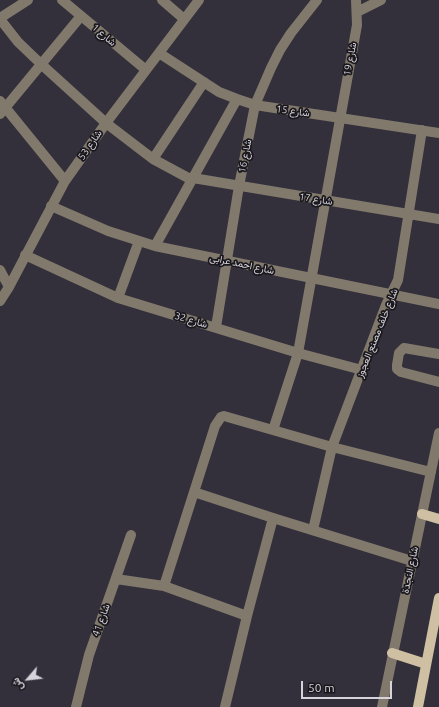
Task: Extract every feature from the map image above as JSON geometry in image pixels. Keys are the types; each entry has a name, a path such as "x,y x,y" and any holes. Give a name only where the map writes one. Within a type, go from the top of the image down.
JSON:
{"main road":[{"path":"422,514 439,519"},
{"path":"418,707 439,598"},
{"path":"392,654 426,664"}],"street":[{"path":"0,19 28,0"},
{"name":"شارع 1","path":"62,0 146,70"},
{"path":"162,0 184,19"},
{"name":"شارع 53","path":"0,301 9,287 65,181 106,123 199,0"},
{"name":"شارع 16","path":"216,327 239,186 255,105 265,80 280,50 291,33 317,0"},
{"name":"شارع 19","path":"273,430 298,353 339,118 357,25 356,0"},
{"path":"357,12 381,0"},
{"path":"65,181 2,107 41,64 81,16"},
{"name":"شارع 17","path":"0,19 18,42 106,123 153,159 192,179 439,219"},
{"name":"شارع 15","path":"159,53 219,92 255,105 439,133"},
{"path":"153,159 204,82"},
{"path":"155,246 237,99"},
{"name":"شارع خلف مصنع العجوز","path":"313,530 332,447 386,305 398,280 422,130"},
{"name":"شارع احمد عرابى","path":"51,206 108,231 155,246 439,304"},
{"path":"118,298 139,241"},
{"name":"شارع 32","path":"25,255 118,298 298,353 362,370"},
{"path":"0,270 9,287"},
{"path":"439,354 404,348 400,351 396,365 397,369 401,372 439,382"},
{"path":"164,586 215,426 221,417 224,416 332,447 431,472"},
{"name":"شارع النجدة","path":"382,707 439,433"},
{"path":"194,492 412,561"},
{"path":"225,707 273,518"},
{"name":"شارع 41","path":"76,707 89,655 131,535"},
{"path":"116,579 164,586 247,616"}]}
